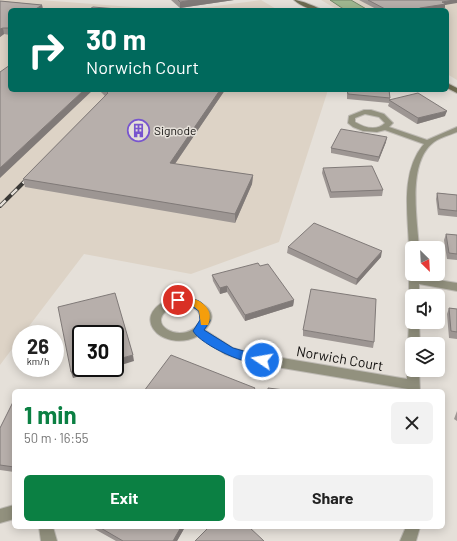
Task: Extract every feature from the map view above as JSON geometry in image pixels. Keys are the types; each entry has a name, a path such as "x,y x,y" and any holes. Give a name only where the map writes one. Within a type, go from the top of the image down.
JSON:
{"main road":[{"path":"296,0 306,6 315,8"},
{"path":"314,2 318,5 319,8"}],"street":[{"path":"385,128 389,122 388,120 376,113 359,113 351,117 350,120 355,126 361,128 374,130 385,128 429,143"},
{"path":"414,241 412,177 420,155 429,143 440,136 457,129"},
{"path":"431,281 457,287"},
{"path":"178,300 193,302 203,309 206,315 206,321 198,331 182,337 172,337 164,334 155,324 157,311 169,302 178,300"},
{"name":"Norwich Court","path":"198,331 229,351 247,357 413,388"},
{"path":"413,377 413,388"},
{"path":"0,516 12,513"},
{"path":"46,529 49,541"},
{"path":"408,541 412,529"}],"shaded area":[{"path":"0,0 40,0 146,8 8,8 8,92 327,92 279,242 191,274 84,254 30,325 12,325 12,349 0,365"},
{"path":"261,0 275,8 201,8"},
{"path":"321,0 457,0 457,80 449,75 449,8 335,8"},
{"path":"330,0 351,0 365,8 342,8"}],"building":[{"path":"178,0 192,0 180,2"},
{"path":"368,0 454,0 442,2 446,4 420,8 383,8"},
{"path":"0,1 42,5 37,8 8,8 8,28 0,29"},
{"path":"8,66 8,92 82,92 0,168 0,72"},
{"name":"Signode","path":"107,92 219,92 170,163 253,175 235,214 23,179 108,93"},
{"path":"348,92 389,92 390,98 348,94"},
{"path":"418,93 447,111 418,118 389,100"},
{"path":"341,129 387,137 379,157 331,148"},
{"path":"372,166 383,190 331,192 323,168"},
{"path":"437,193 457,195 457,211 439,209"},
{"path":"314,223 382,251 357,279 288,247"},
{"path":"446,234 457,235 457,254 449,253"},
{"path":"258,263 260,266 268,264 294,300 245,315 227,286 220,288 212,275"},
{"path":"311,289 376,299 374,342 303,330"},
{"path":"115,293 133,355 124,358 124,325 72,325 71,372 64,337 64,325 62,325 58,307"},
{"path":"449,308 457,309 457,332 451,331"},
{"path":"171,355 255,388 254,389 146,389"},
{"path":"12,404 12,467 0,465 0,428"},
{"path":"102,529 180,529 173,541 123,541"},
{"path":"207,529 251,529 264,541 195,541"}],"railway":[{"path":"0,206 32,174"}],"slow traffic":[{"path":"194,302 203,309 206,315 205,322"}],"place":[{"name":"Signode","path":"139,130"}],"route":[{"path":"178,300 193,302 203,309 206,315 206,321 198,331 209,340 229,351 262,360"}]}
